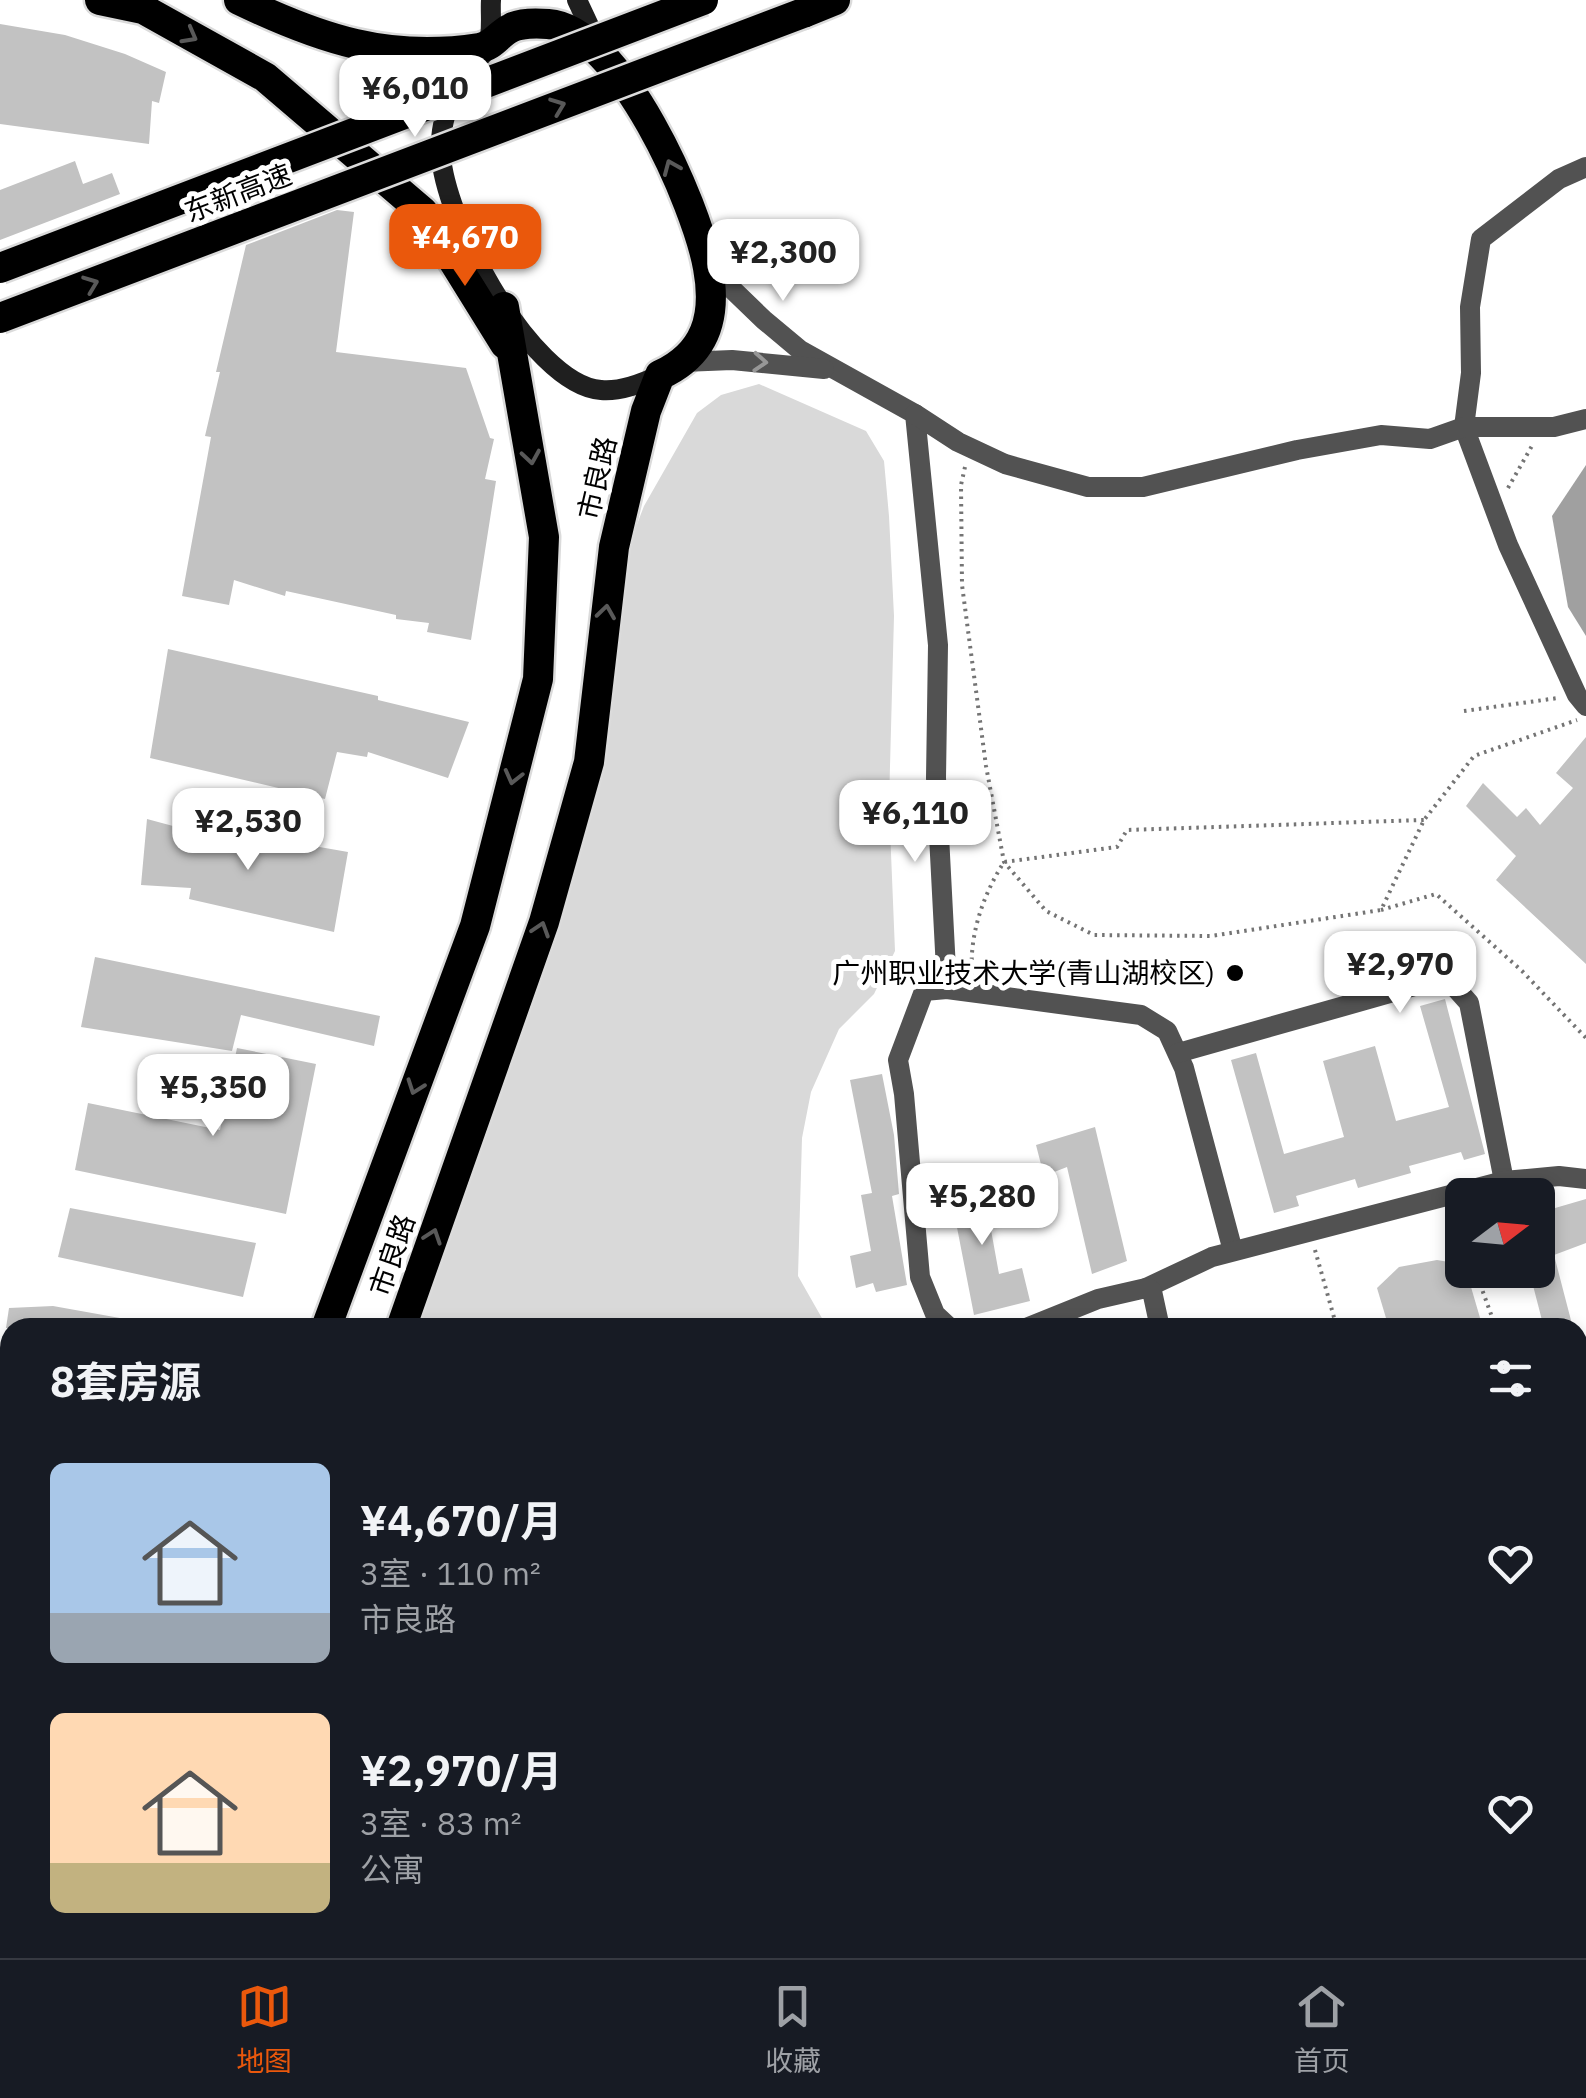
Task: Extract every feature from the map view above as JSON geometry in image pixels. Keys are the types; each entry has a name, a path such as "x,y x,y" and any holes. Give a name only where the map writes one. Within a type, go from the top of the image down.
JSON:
{"highway":[{"name":"市良路","path":"100,0 143,9 265,78 423,212 516,360 544,537 538,679 474,926 330,1318"},
{"name":"市良路","path":"238,0 341,43 414,53 488,47 511,27 550,24 570,29 604,58 630,90 656,134 692,214 708,266 712,301 706,328 697,349 671,368 646,411 614,547 589,762 544,922 405,1318"},
{"name":"东新高速","path":"0,268 703,0"},
{"name":"东新高速","path":"0,318 834,0"},
{"path":"423,212 471,246"},
{"path":"504,307 516,360"}],"street":[{"path":"492,0 488,47 464,75 447,108 440,141 441,169 471,246 504,307 537,352 583,386 600,390 616,389 671,368 732,360 836,371"},
{"path":"577,0 604,58"},
{"path":"1582,701 1495,510 1464,427 1470,373 1470,307 1481,239 1559,180 1586,167"},
{"path":"708,266 800,350 836,371 968,447 1005,464 1088,487 1143,487 1315,446 1381,435 1430,440 1464,427 1543,427 1586,419"},
{"path":"915,414 938,644 936,778 946,989"},
{"path":"1178,1053 1429,982 1453,985 1469,1003 1503,1178"},
{"path":"939,1318 920,1277 898,1060 924,991 946,989 1141,1015 1167,1031 1184,1068 1233,1251"},
{"path":"1537,1178 1586,1179"},
{"path":"1052,1318 1098,1300 1146,1288 1212,1256 1445,1197"},
{"path":"1146,1288 1152,1291 1158,1318"}],"path":[{"path":"1495,510 1543,427"},
{"path":"968,447 961,486 962,585 986,766 1004,862 1046,912 1094,935 1211,936 1381,910 1436,894 1522,970 1586,1038"},
{"path":"1464,712 1582,701"},
{"path":"1381,910 1424,820 1474,756 1586,717"},
{"path":"1004,862 1117,846 1127,830 1424,820"},
{"path":"973,992 971,961 976,928 986,891 1004,862"},
{"path":"1309,1231 1334,1318"},
{"path":"1482,1288 1492,1318"}],"shaded area":[{"path":"759,384 866,431 884,461 894,616 889,804 895,951 874,994 839,1029 811,1092 802,1138 798,1276 822,1318 405,1318 576,842 626,553 644,506 697,413 721,395"},
{"path":"1586,465 1586,636 1568,607 1552,516"}],"building":[{"path":"0,24 65,35 166,72 159,103 152,101 149,144 0,124"},
{"path":"75,161 83,184 112,173 120,194 0,240 0,190"},
{"path":"337,210 354,212 336,352 466,368 490,438 494,439 485,479 496,481 471,640 427,632 429,623 396,619 396,615 286,591 285,596 234,580 229,605 182,596 211,437 205,436 220,372 216,372 246,245"},
{"path":"168,649 378,696 378,700 469,722 448,778 368,752 367,757 337,752 325,799 150,758"},
{"path":"1586,737 1586,964 1496,880 1516,856 1466,806 1483,783 1517,817 1526,808 1540,825 1573,788 1556,773"},
{"path":"147,819 199,833 200,826 348,852 334,932 189,899 191,888 141,885"},
{"path":"95,957 380,1016 374,1046 241,1015 232,1051 81,1027"},
{"path":"1445,999 1485,1154 1464,1160 1461,1152 1409,1166 1411,1173 1358,1188 1355,1179 1296,1196 1299,1206 1274,1213 1231,1060 1256,1053 1284,1154 1344,1137 1323,1061 1375,1046 1396,1121 1449,1107 1420,1006"},
{"path":"237,1048 316,1064 286,1214 75,1170 88,1103 220,1130"},
{"path":"882,1074 894,1135 899,1194 892,1196 907,1285 876,1292 873,1283 856,1288 850,1256 871,1251 861,1195 872,1193 850,1080"},
{"path":"1095,1127 1127,1261 1092,1274 1067,1167 1044,1176 1036,1145"},
{"path":"980,1169 999,1274 1022,1268 1030,1301 974,1315 947,1176"},
{"path":"1586,1199 1586,1243 1555,1255 1555,1208"},
{"path":"70,1208 256,1243 243,1297 58,1257"},
{"path":"1555,1259 1570,1318 1541,1318 1534,1288 1555,1288"},
{"path":"1445,1261 1445,1288 1471,1288 1480,1318 1386,1318 1377,1288 1399,1267"},
{"path":"53,1306 120,1318 8,1318 9,1308"}],"place":[{"name":"广州职业技术大学(青山湖校区)","path":"1235,973"}]}
